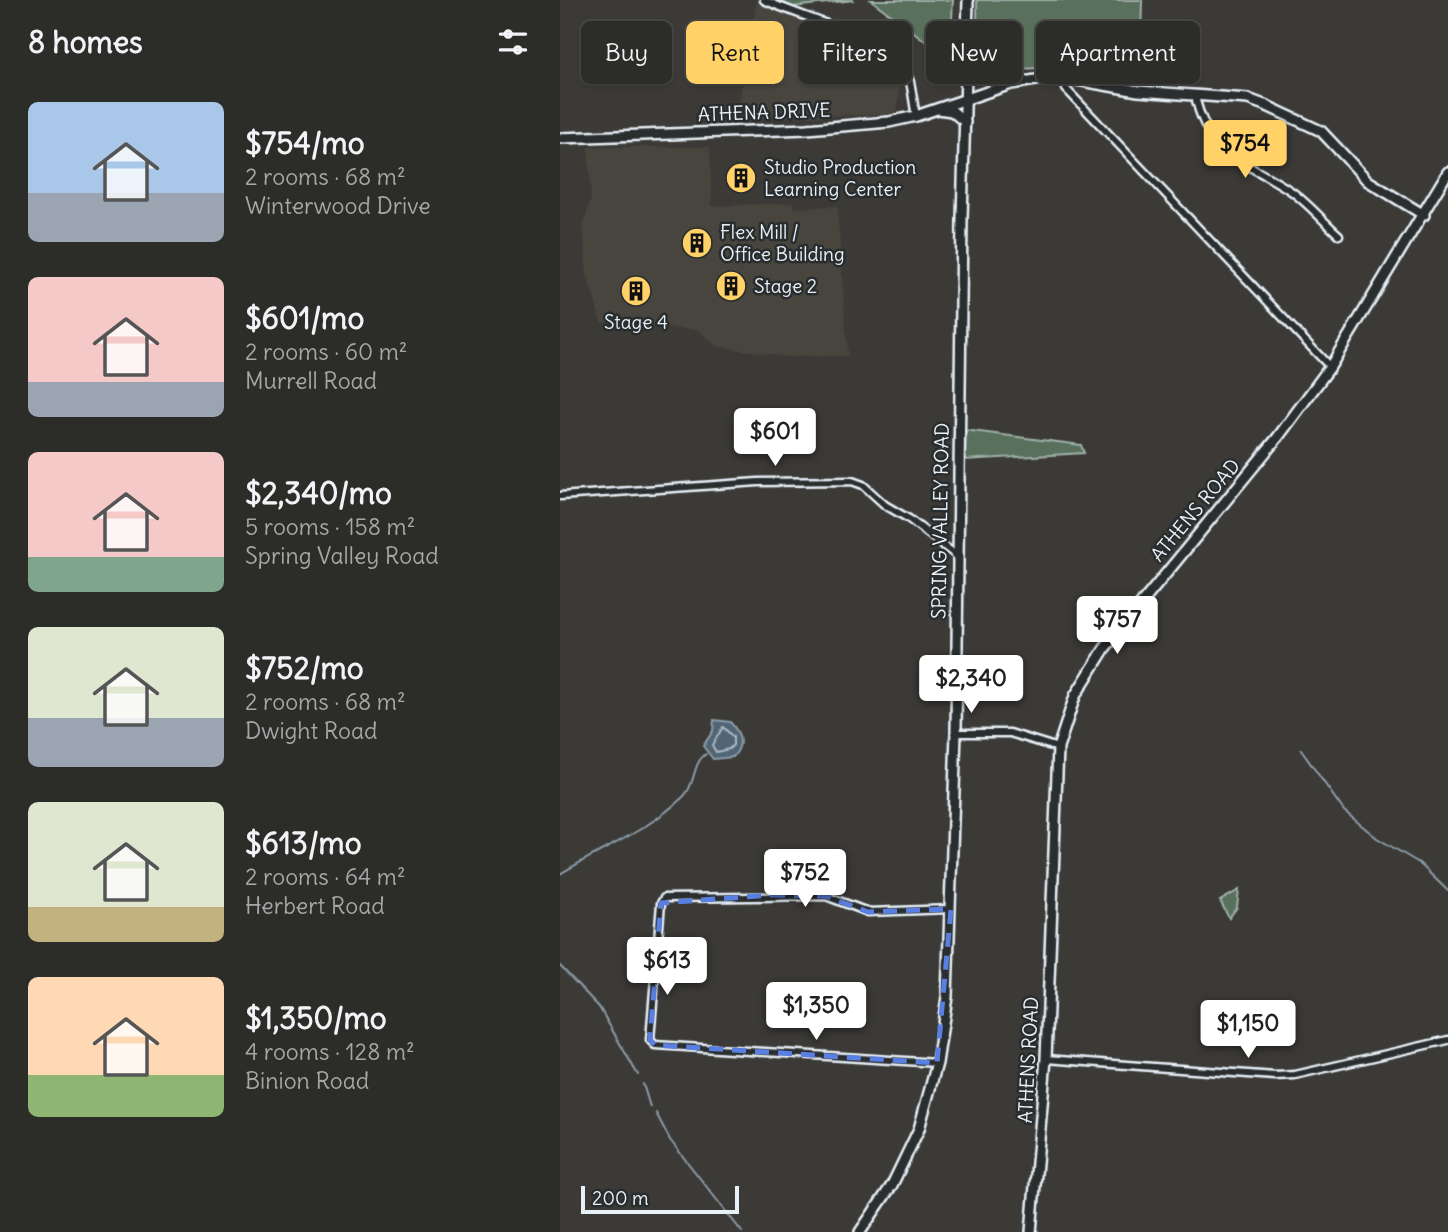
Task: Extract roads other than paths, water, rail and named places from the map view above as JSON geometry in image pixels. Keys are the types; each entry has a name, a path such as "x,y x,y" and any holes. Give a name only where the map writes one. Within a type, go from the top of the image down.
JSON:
{"street":[{"path":"764,0 874,44 899,58 909,78 916,116"},
{"name":"SPRING VALLEY ROAD","path":"967,21 968,0"},
{"name":"ATHENA DRIVE","path":"560,138 807,129 889,122 916,116 984,91 1036,80"},
{"name":"SPRING VALLEY ROAD","path":"860,1232 892,1185 920,1125 937,1063 947,997 956,733 966,84"},
{"path":"974,84 984,91"},
{"path":"1064,84 1066,89 1330,367"},
{"name":"ATHENA DRIVE","path":"1102,84 1195,96 1248,99 1321,131 1368,181 1424,215"},
{"path":"1195,96 1201,121 1210,138 1293,192 1339,235"},
{"path":"936,108 952,111 965,122"},
{"name":"ATHENS ROAD","path":"1031,1232 1046,1059 1058,748 1068,712 1094,663 1271,446 1330,367 1448,172"},
{"path":"560,496 758,482 852,481 863,485 885,505 909,519 957,556"},
{"path":"956,733 1010,733 1058,748"},
{"path":"937,1063 658,1046 650,1040 659,929 664,898 825,896 868,912 951,909"},
{"path":"1046,1059 1275,1076 1295,1075 1448,1040"}],"water":[{"path":"714,720 730,722 737,731 740,744 733,757 713,759 703,746 713,731"}],"waterway":[{"path":"1301,750 1344,811 1377,838 1419,863 1448,891"},
{"path":"560,874 641,829 671,808 688,791 698,763 706,754"},
{"path":"560,966 599,1007 638,1075"},
{"path":"643,1084 650,1107"},
{"path":"656,1113 670,1140 742,1232"}],"place":[{"name":"Studio Production Learning Center","path":"741,178"},
{"name":"Flex Mill / Office Building","path":"697,243"},
{"name":"Stage 2","path":"731,286"},
{"name":"Stage 4","path":"636,291"}]}
